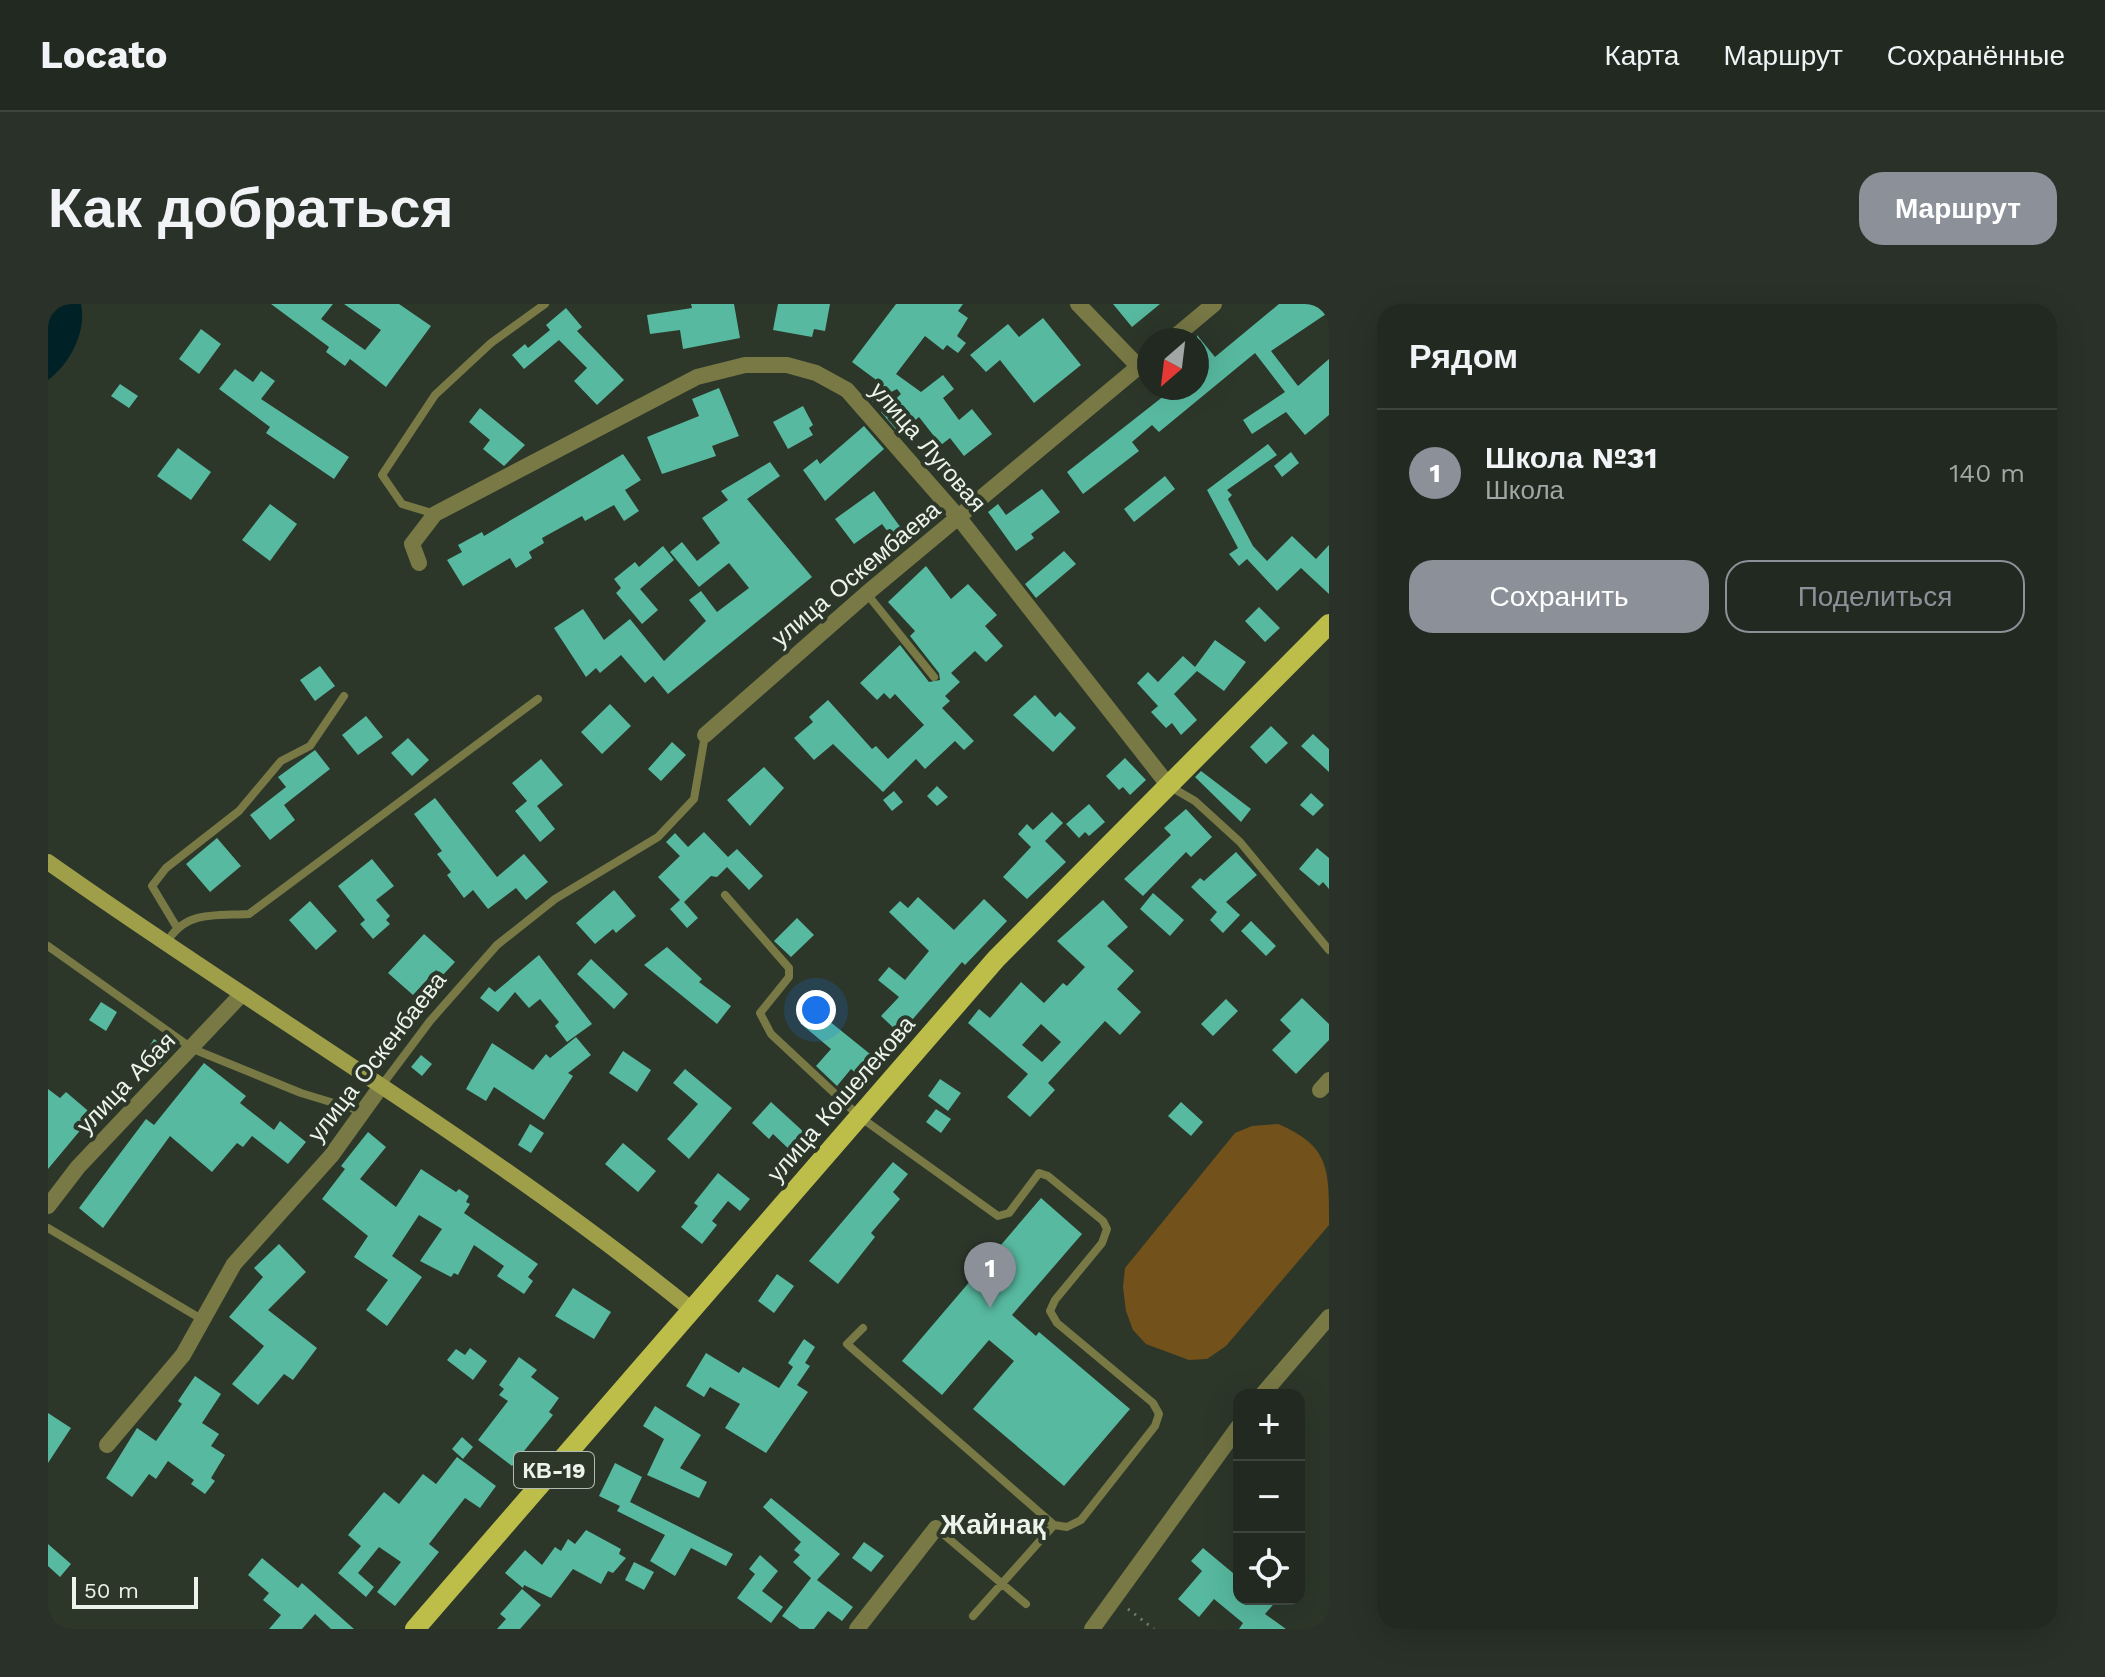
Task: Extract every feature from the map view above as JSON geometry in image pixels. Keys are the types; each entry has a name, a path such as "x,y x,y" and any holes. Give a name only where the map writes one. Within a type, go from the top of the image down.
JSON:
{"main road":[{"name":"улица Кошелекова","path":"415,1629 996,959 1329,624"},
{"path":"48,862 166,945 382,1085 623,1255 692,1310"}],"street":[{"path":"1078,304 1137,357"},
{"path":"1185,328 1214,304"},
{"name":"улица Луговая","path":"419,563 412,544 435,514 697,377 745,365 787,365 816,373 847,390 959,518 1169,786"},
{"name":"улица Оскембаева","path":"705,735 866,594 1137,369"},
{"name":"улица Абая","path":"48,1206 78,1167 241,995"},
{"name":"улица Оскенбаева","path":"107,1445 183,1355 234,1264 331,1156 360,1111 382,1085"},
{"path":"1267,1389 1329,1317"},
{"path":"1092,1629 1233,1434"},
{"path":"857,1629 936,1528"}],"lane":[{"path":"435,514 402,504 382,475 435,395 491,343 545,304"},
{"path":"866,594 934,677"},
{"path":"176,926 152,886 166,868 239,811 281,761 310,746 344,696"},
{"path":"166,945 176,926 198,917 249,914 538,699"},
{"name":"улица Оскенбаева","path":"382,1085 430,1021 497,945 555,899 658,837 694,799 705,735"},
{"path":"1169,786 1195,801 1240,842 1329,950"},
{"path":"725,895 789,968 789,977 760,1013 760,1019 771,1034 860,1117 998,1216 1009,1213 1039,1173 1048,1176 1092,1212 1107,1229 1102,1243 1055,1300 1050,1311 1057,1323 1153,1403 1159,1414 1155,1426 1081,1520 1067,1527 1054,1525 847,1344 863,1328"},
{"path":"48,946 193,1049 301,1093 360,1111"},
{"path":"48,1228 203,1320"},
{"path":"973,1616 1054,1525"},
{"path":"936,1528 1026,1604"}],"path":[{"path":"1113,1598 1154,1629"}],"shaded area":[{"path":"1278,1124 1307,1141 1323,1161 1328,1188 1329,1225 1226,1346 1207,1359 1189,1360 1146,1344 1133,1330 1126,1311 1123,1287 1125,1268 1235,1133 1252,1126"}],"water":[{"path":"48,304 81,304 82,314 79,336 70,356 48,380"}],"building":[{"path":"271,304 333,304 321,319 365,350 381,330 344,304 399,304 431,326 386,387 350,359 345,366 326,352 329,347"},
{"path":"691,304 734,304 740,338 683,349 680,330 650,334 647,315 692,308"},
{"path":"778,304 830,304 825,331 814,329 812,337 773,330"},
{"path":"896,304 963,304 958,311 968,318 957,336 966,343 958,353 947,345 943,350 925,336 896,374 921,392 943,375 954,389 943,398 959,420 972,409 992,434 964,456 950,438 941,445 919,417 899,433 881,412 901,394 897,389 872,402 883,385 852,362"},
{"path":"1113,304 1160,304 1132,327"},
{"path":"1279,304 1329,304 1329,312 1271,351 1298,386 1329,359 1329,415 1305,435 1286,412 1252,434 1243,420 1285,392 1255,353 1209,391 1209,350 1215,357"},
{"path":"566,308 582,327 577,331 624,380 597,405 574,381 587,368 559,340 524,369 512,355 525,344 528,348 550,330 546,325"},
{"path":"1043,318 1081,365 1034,403 1000,360 986,372 970,355 1008,324 1019,337"},
{"path":"201,329 221,344 199,374 179,359"},
{"path":"235,369 253,382 261,371 275,381 261,399 349,457 334,479 266,433 270,427 219,389"},
{"path":"120,384 138,396 129,408 111,396"},
{"path":"719,388 739,436 712,446 716,456 662,474 647,437 699,416 692,399"},
{"path":"1159,400 1198,400 1159,432 1152,425 1132,442 1139,451 1083,494 1067,472"},
{"path":"803,406 813,425 809,428 813,435 788,449 773,422"},
{"path":"480,408 525,445 504,466 483,449 490,440 469,422"},
{"path":"864,426 884,449 825,501 803,470 817,459 820,464"},
{"path":"1268,444 1277,455 1227,490 1232,495 1228,499 1253,546 1267,561 1292,536 1316,559 1329,545 1329,594 1301,568 1277,591 1247,559 1239,566 1229,554 1238,548 1207,490"},
{"path":"178,448 211,472 191,500 157,476"},
{"path":"1291,452 1299,463 1282,477 1274,466"},
{"path":"623,454 641,480 625,490 639,511 624,521 614,505 585,521 582,516 542,538 544,543 529,552 532,558 516,568 510,558 463,586 447,560 462,552 458,545 482,532 484,536"},
{"path":"770,462 780,476 747,499 812,577 668,694 653,676 645,683 621,655 600,673 596,668 586,677 554,628 583,609 604,640 630,619 664,661 706,621 689,600 701,591 717,612 749,588 729,563 699,587 670,552 682,542 697,561 720,543 702,518 728,500 721,491"},
{"path":"1165,476 1175,489 1134,522 1124,509"},
{"path":"1042,489 1060,512 1031,534 1034,538 1016,551 988,512 998,504 1006,515"},
{"path":"874,491 901,528 891,536 882,524 854,544 835,519"},
{"path":"270,504 297,524 270,561 242,540"},
{"path":"663,546 674,560 640,589 658,610 642,624 616,593 621,588 614,579 635,562 639,567"},
{"path":"1064,551 1076,564 1036,598 1025,584"},
{"path":"926,566 951,599 968,584 997,615 985,626 1003,646 986,662 975,651 951,673 960,682 945,696 950,701 942,708 974,741 964,750 955,741 925,769 916,759 883,792 833,744 814,760 794,738 813,722 809,717 828,700 872,749 876,746 888,759 924,725 895,694 890,699 884,693 877,700 860,683 900,645 929,682 940,680 939,673 910,636 915,631 888,602"},
{"path":"1259,607 1280,628 1265,642 1245,621"},
{"path":"1215,640 1246,662 1224,691 1197,671 1174,694 1197,720 1181,735 1172,723 1166,728 1151,712 1158,706 1137,683 1148,672 1158,682 1183,656 1195,667"},
{"path":"320,666 335,686 315,701 300,680"},
{"path":"1035,695 1055,717 1060,712 1076,728 1053,752 1013,715"},
{"path":"610,704 631,726 602,754 581,732"},
{"path":"366,716 383,737 358,755 342,735"},
{"path":"1271,726 1288,743 1266,764 1250,747"},
{"path":"1313,734 1329,749 1329,772 1301,746"},
{"path":"408,738 429,760 412,776 391,753"},
{"path":"672,742 686,755 661,781 648,769"},
{"path":"315,750 330,769 284,805 295,820 270,840 250,815 286,787 278,777"},
{"path":"1125,758 1146,780 1130,795 1123,787 1119,790 1106,776"},
{"path":"541,759 563,785 537,806 555,829 540,842 515,811 527,801 512,783"},
{"path":"764,767 784,788 750,826 727,800"},
{"path":"1201,771 1251,809 1241,822 1195,777"},
{"path":"937,786 948,797 937,806 927,796"},
{"path":"894,791 903,802 892,811 883,800"},
{"path":"1311,793 1324,805 1313,816 1300,805"},
{"path":"435,798 497,877 524,854 548,882 526,900 516,888 488,909 473,890 464,898 447,875 451,872 437,854 442,851 414,814"},
{"path":"1089,804 1105,822 1089,836 1085,832 1079,838 1066,824"},
{"path":"1186,809 1212,837 1191,857 1186,852 1143,896 1124,879 1171,835 1164,828"},
{"path":"1052,812 1063,823 1045,841 1066,862 1027,899 1003,877 1031,847 1018,834 1027,824 1033,830"},
{"path":"704,832 728,857 737,849 763,876 749,890 727,867 717,877 711,876 684,902 698,918 687,928 670,909 680,900 658,877 680,856 666,842 675,833 688,847"},
{"path":"217,838 241,866 210,892 186,864"},
{"path":"1317,848 1329,858 1329,889 1323,882 1319,886 1299,869"},
{"path":"1236,852 1257,875 1226,902 1240,915 1223,933 1210,920 1217,912 1191,887 1200,878 1204,881"},
{"path":"372,859 394,886 376,900 390,916 386,920 390,924 373,939 360,924 365,920 338,886"},
{"path":"614,890 636,916 616,933 613,929 595,944 576,923"},
{"path":"1153,893 1184,920 1170,936 1140,909"},
{"path":"918,897 954,930 984,899 1007,921 965,965 962,962 900,1034 881,1016 899,997 878,980 889,967 905,980 929,951 889,912 900,901 908,908"},
{"path":"1103,900 1128,927 1107,946 1134,971 1117,989 1141,1012 1120,1035 1105,1021 1048,1083 1055,1090 1030,1117 1007,1097 1028,1074 968,1023 979,1009 990,1018 1021,982 1044,1003 1063,983 1067,986 1085,967 1057,941","holes":["1041,1024 1061,1042 1042,1062 1022,1045"]},
{"path":"310,901 337,931 316,950 289,920"},
{"path":"797,918 814,935 791,957 774,941"},
{"path":"1251,921 1276,946 1266,956 1241,931"},
{"path":"424,934 455,962 442,976 436,970 413,995 388,973"},
{"path":"667,947 702,979 699,982 731,1006 717,1024 644,965"},
{"path":"539,955 592,1024 567,1042 555,1026 559,1022 540,999 529,1008 515,992 498,1012 480,998 489,987 495,992"},
{"path":"591,959 628,994 614,1009 577,974"},
{"path":"1302,998 1329,1024 1329,1040 1296,1074 1272,1050 1291,1031 1280,1020"},
{"path":"1226,999 1238,1011 1213,1036 1201,1024"},
{"path":"101,1002 117,1012 106,1031 89,1020"},
{"path":"813,1008 880,1062 864,1080 851,1069 837,1086 816,1066 831,1049 800,1023"},
{"path":"576,1037 591,1055 568,1073 573,1076 544,1120 494,1087 486,1101 466,1089 492,1043 533,1070 546,1054 550,1058"},
{"path":"154,1039 172,1051 157,1067 142,1058"},
{"path":"623,1051 651,1070 637,1092 609,1073"},
{"path":"421,1055 432,1064 422,1076 411,1067"},
{"path":"204,1063 246,1096 240,1103 274,1130 280,1121 306,1142 288,1164 252,1136 243,1147 237,1143 212,1172 170,1136 103,1228 79,1208 146,1119 154,1125"},
{"path":"685,1069 732,1108 689,1159 667,1139 698,1104 673,1083"},
{"path":"940,1079 961,1093 948,1111 928,1096"},
{"path":"48,1089 60,1098 66,1092 93,1115 48,1169"},
{"path":"771,1102 806,1134 791,1151 773,1134 769,1139 752,1123"},
{"path":"1181,1102 1203,1122 1191,1136 1168,1116"},
{"path":"936,1109 951,1119 941,1133 926,1122"},
{"path":"530,1124 544,1133 531,1153 518,1145"},
{"path":"368,1132 386,1147 360,1179 396,1207 421,1169 456,1192 459,1189 469,1196 466,1202 470,1204 464,1213 538,1264 528,1277 533,1281 524,1294 497,1276 504,1266 474,1245 458,1275 454,1273 451,1277 420,1261 442,1229 419,1215 392,1256 422,1277 387,1326 366,1310 388,1280 354,1257 368,1236 322,1199 345,1169 341,1166"},
{"path":"623,1143 656,1171 638,1192 605,1164"},
{"path":"893,1162 908,1174 893,1192 900,1199 871,1233 875,1237 838,1284 809,1261"},
{"path":"718,1173 750,1199 740,1211 728,1201 712,1221 717,1225 702,1244 681,1227 698,1206 694,1203"},
{"path":"1041,1198 1082,1234 1012,1315 1036,1336 1039,1332 1130,1409 1064,1486 973,1409 1014,1361 989,1340 942,1395 902,1361"},
{"path":"279,1244 306,1272 268,1310 317,1348 293,1380 284,1374 258,1405 232,1384 264,1346 229,1317 263,1277 254,1268"},
{"path":"777,1274 794,1286 774,1313 758,1301"},
{"path":"573,1288 611,1312 594,1339 555,1316"},
{"path":"804,1339 815,1347 805,1363 810,1366 797,1385 808,1392 766,1453 725,1428 740,1404 710,1387 704,1397 686,1386 706,1353 739,1373 743,1367 779,1388 793,1367 788,1363"},
{"path":"470,1348 487,1361 473,1380 447,1360 456,1349 465,1355"},
{"path":"519,1357 537,1370 531,1377 559,1398 549,1412 553,1415 512,1466 478,1440 508,1401 499,1395 504,1389 499,1385"},
{"path":"195,1376 221,1394 202,1423 219,1434 211,1446 225,1455 211,1478 215,1481 205,1494 191,1484 194,1480 168,1461 156,1479 149,1474 132,1497 106,1478 137,1428 156,1441 182,1404 178,1401"},
{"path":"655,1406 701,1435 680,1468 707,1482 699,1498 647,1475 664,1439 643,1426"},
{"path":"48,1413 71,1428 48,1463"},
{"path":"462,1437 473,1447 463,1459 452,1449"},
{"path":"457,1457 496,1486 480,1508 465,1498 429,1544 439,1552 395,1606 377,1592 401,1562 379,1547 358,1573 374,1587 366,1597 338,1573 361,1546 348,1535 384,1492 399,1504 423,1474 436,1484"},
{"path":"615,1463 642,1477 630,1502 733,1554 726,1566 691,1548 675,1576 650,1561 665,1535 617,1511 620,1506 599,1496"},
{"path":"771,1498 840,1554 817,1580 853,1607 842,1621 828,1611 814,1629 800,1629 782,1616 811,1578 793,1562 800,1555 794,1550 801,1542 763,1507"},
{"path":"586,1530 621,1549 619,1554 626,1558 613,1573 608,1571 601,1584 573,1569 551,1598 524,1585 523,1588 505,1573 525,1550 542,1565 555,1547 561,1551 568,1539 575,1544"},
{"path":"864,1542 884,1556 871,1572 852,1558"},
{"path":"48,1544 71,1564 60,1577 48,1566"},
{"path":"1203,1548 1233,1573 1233,1605 1273,1605 1265,1614 1286,1629 1239,1629 1243,1623 1214,1599 1199,1617 1178,1599 1202,1571 1191,1561"},
{"path":"760,1555 778,1571 762,1591 783,1607 771,1623 737,1598 755,1574 749,1569"},
{"path":"262,1558 298,1588 302,1583 354,1629 331,1629 315,1614 302,1629 269,1629 281,1615 263,1600 269,1593 248,1575"},
{"path":"634,1562 654,1572 644,1590 625,1580"},
{"path":"522,1589 541,1605 520,1629 497,1629 506,1619 500,1614"}],"place":[{"name":"Школа №31","path":"990,1308"}],"district":[{"name":"Жайнақ","path":"993,1524"}]}
